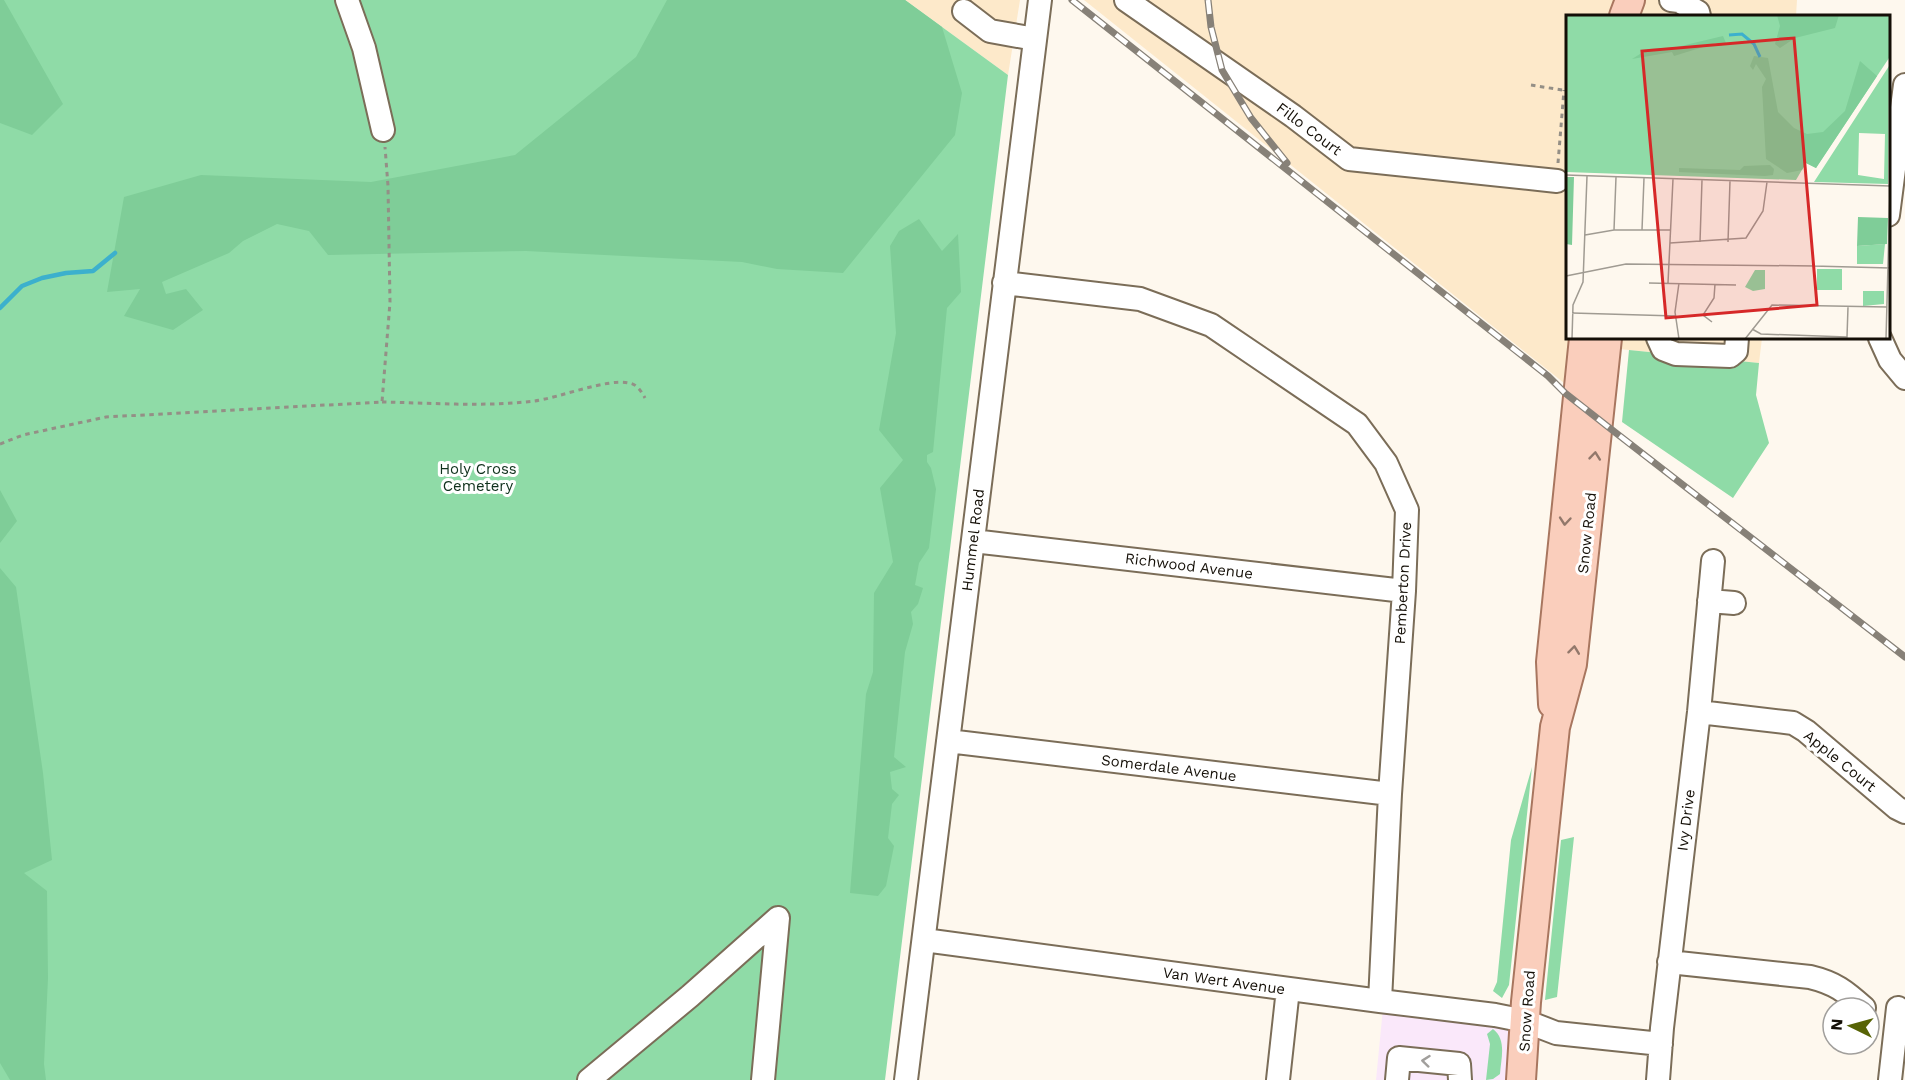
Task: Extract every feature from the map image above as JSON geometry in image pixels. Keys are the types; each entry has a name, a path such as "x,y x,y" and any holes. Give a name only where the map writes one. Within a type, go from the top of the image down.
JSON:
{"main road":[{"path":"1624,15 1631,0"},
{"path":"1631,0 1634,15"},
{"name":"Snow Road","path":"1555,727 1551,662 1584,339"},
{"name":"Snow Road","path":"1521,1080 1555,727 1572,664 1607,339"}],"street":[{"path":"347,0 364,48 383,130"},
{"name":"Hummel Road","path":"906,1080 1040,0"},
{"name":"Fillo Court","path":"1125,0 1293,116 1349,159 1557,181"},
{"path":"1671,0 1679,1 1698,12 1699,15"},
{"path":"964,11 990,31 1035,39"},
{"path":"1890,200 1905,85"},
{"name":"Pemberton Drive","path":"1004,283 1140,299 1211,325 1357,424 1386,463 1407,510 1380,1001"},
{"path":"1658,339 1663,349 1676,354 1730,356 1736,351 1737,339"},
{"path":"1880,339 1890,360 1905,378"},
{"name":"Richwood Avenue","path":"973,541 1404,591"},
{"name":"Ivy Drive","path":"1658,1080 1661,1036 1699,712 1713,561"},
{"path":"1709,601 1734,603"},
{"name":"Apple Court","path":"1699,712 1792,723 1806,731 1897,808 1905,812"},
{"name":"Somerdale Avenue","path":"948,741 1390,794"},
{"path":"589,1080 690,996 778,918 763,1080"},
{"name":"Van Wert Avenue","path":"924,940 1495,1015 1525,1021 1556,1033 1661,1036"},
{"path":"1670,962 1810,977 1829,982 1851,996"},
{"path":"1278,1080 1287,989"},
{"path":"1881,1010 1902,1008 1890,1080"},
{"path":"1397,1080 1399,1058 1459,1064 1460,1080"}],"path":[{"path":"1531,85 1566,90 1557,181"},
{"path":"382,402 390,302 388,186 383,130"},
{"path":"0,444 23,435 106,417 382,402 500,404 537,401 616,382 631,383 640,389 645,398"}],"shaded area":[{"path":"905,0 1020,0 1008,75 942,27"},
{"path":"1084,0 1797,0 1796,15 1566,15 1566,339 1762,339 1759,363 1579,345 1574,391"},
{"path":"1383,1008 1541,1029 1535,1080 1376,1080"}],"green space":[{"name":"Holy Cross Cemetery","path":"0,0 905,0 1008,75 885,1080 0,1080"},
{"path":"0,0 4,0 63,104 32,135 0,123"},
{"path":"667,0 905,0 942,27 962,93 955,135 843,273 777,269 742,262 526,251 328,255 309,231 277,224 243,241 229,253 162,282 166,294 186,289 203,310 173,330 124,316 140,289 107,292 124,197 201,175 371,182 515,155 636,57"},
{"path":"919,219 942,251 958,234 961,292 947,308 933,452 927,455 936,489 929,548 919,563 915,585 923,588 918,604 911,612 913,624 905,652 894,757 906,767 890,772 892,789 899,795 892,804 888,838 894,846 886,886 878,896 850,893 866,694 873,672 874,593 893,562 880,488 903,460 879,430 896,333 890,246 899,231"},
{"path":"1629,350 1759,363 1756,395 1769,443 1733,498 1622,422"},
{"path":"0,490 17,521 0,543"},
{"path":"0,568 16,587 43,773 52,860 24,873 47,891 48,978 44,1064 46,1080 10,1080 0,1063"},
{"path":"1532,767 1509,985 1502,998 1493,991 1497,982 1511,840"},
{"path":"1574,837 1557,997 1545,1000 1561,840"},
{"path":"1493,1029 1502,1044 1500,1074 1493,1079 1486,1080 1490,1044 1487,1034"}],"waterway":[{"path":"0,308 22,286 42,278 93,271 115,253"}],"railway":[{"path":"1072,0 1548,376 1565,393 1905,657"},
{"path":"1208,0 1211,27 1222,70 1251,118 1287,163"}]}
